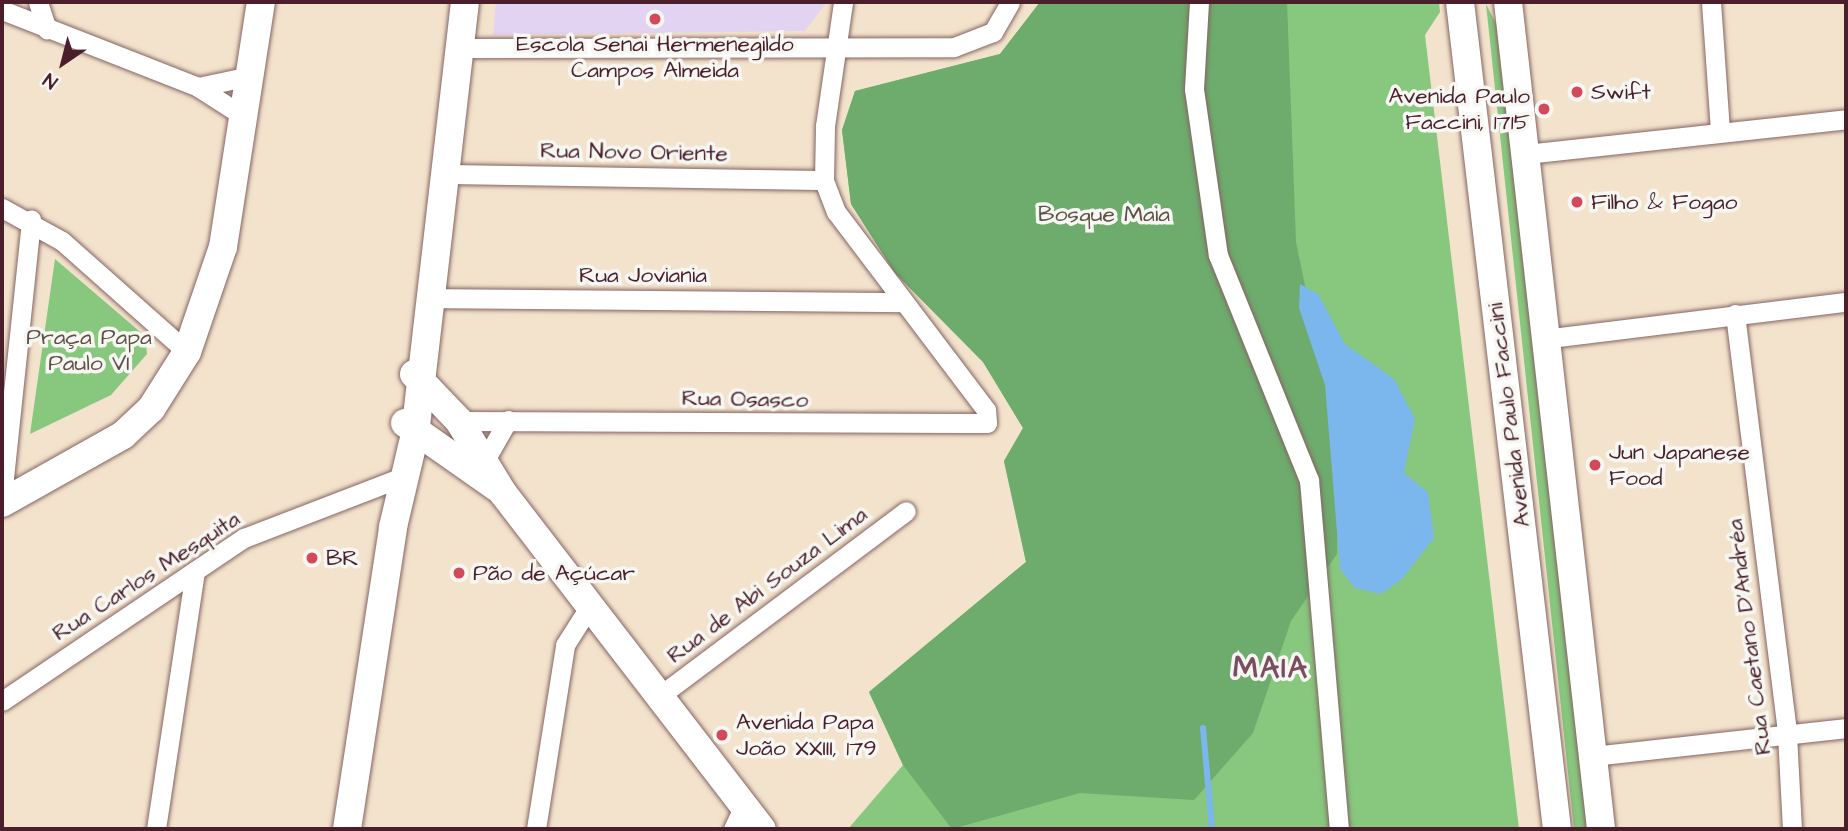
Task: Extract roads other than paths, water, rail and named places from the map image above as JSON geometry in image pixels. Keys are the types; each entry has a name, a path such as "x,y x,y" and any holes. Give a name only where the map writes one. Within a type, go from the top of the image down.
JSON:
{"street":[{"path":"38,2 47,30"},
{"path":"239,2 252,64"},
{"path":"2,503 123,435 150,409 187,352 223,247 261,2"},
{"path":"346,829 410,428 465,2"},
{"path":"843,2 824,180 836,212 902,302"},
{"path":"460,48 969,44 993,32 1010,2"},
{"path":"1199,2 1194,89 1218,255 1309,480 1339,829"},
{"name":"Avenida Paulo Faccini","path":"1460,2 1557,829"},
{"name":"Avenida Paulo Faccini","path":"1506,2 1513,40 1543,339 1601,829"},
{"path":"1711,2 1720,130"},
{"path":"2,10 47,30 198,86 245,117"},
{"path":"198,86 252,64"},
{"path":"1526,154 1720,130 1846,119"},
{"name":"Rua Novo Oriente","path":"443,174 824,180"},
{"path":"2,208 31,220 97,270 187,352"},
{"path":"2,497 31,220"},
{"path":"857,302 881,275"},
{"name":"Rua Joviania","path":"427,298 902,302"},
{"name":"Rua Osasco","path":"459,421 983,428 986,410 902,302"},
{"path":"1543,339 1846,302"},
{"name":"Rua Caetano D'Andréa","path":"1735,314 1787,734 1792,829"},
{"path":"417,376 459,421 503,493 589,615 657,698 749,824"},
{"path":"485,460 508,420"},
{"path":"410,428 503,493"},
{"name":"Rua Carlos Mesquita","path":"2,701 195,571 262,530 402,477"},
{"name":"Rua de Abi Souza Lima","path":"657,698 906,512"},
{"path":"156,829 195,571"},
{"path":"536,829 565,645 589,615"},
{"path":"1593,755 1846,728"}],"water":[{"path":"1300,284 1318,294 1345,344 1394,379 1415,419 1404,473 1428,492 1434,538 1402,579 1381,594 1355,588 1340,569 1325,385 1299,308"}],"waterway":[{"path":"1203,728 1212,829"}],"place":[{"name":"Escola Senai Hermenegildo Campos Almeida","path":"655,19"},
{"name":"Swift","path":"1577,92"},
{"name":"Avenida Paulo Faccini, 1715","path":"1544,109"},
{"name":"Filho & Fogao","path":"1577,202"},
{"name":"Jun Japanese Food","path":"1595,465"},
{"name":"BR","path":"312,558"},
{"name":"Pão de Açúcar","path":"459,573"},
{"name":"Avenida Papa João XXIII, 179","path":"722,735"}],"district":[{"name":"MAIA","path":"1271,668"}],"park label":[{"name":"Bosque Maia","path":"1104,214"},
{"name":"Praça Papa Paulo VI","path":"89,350"}]}
